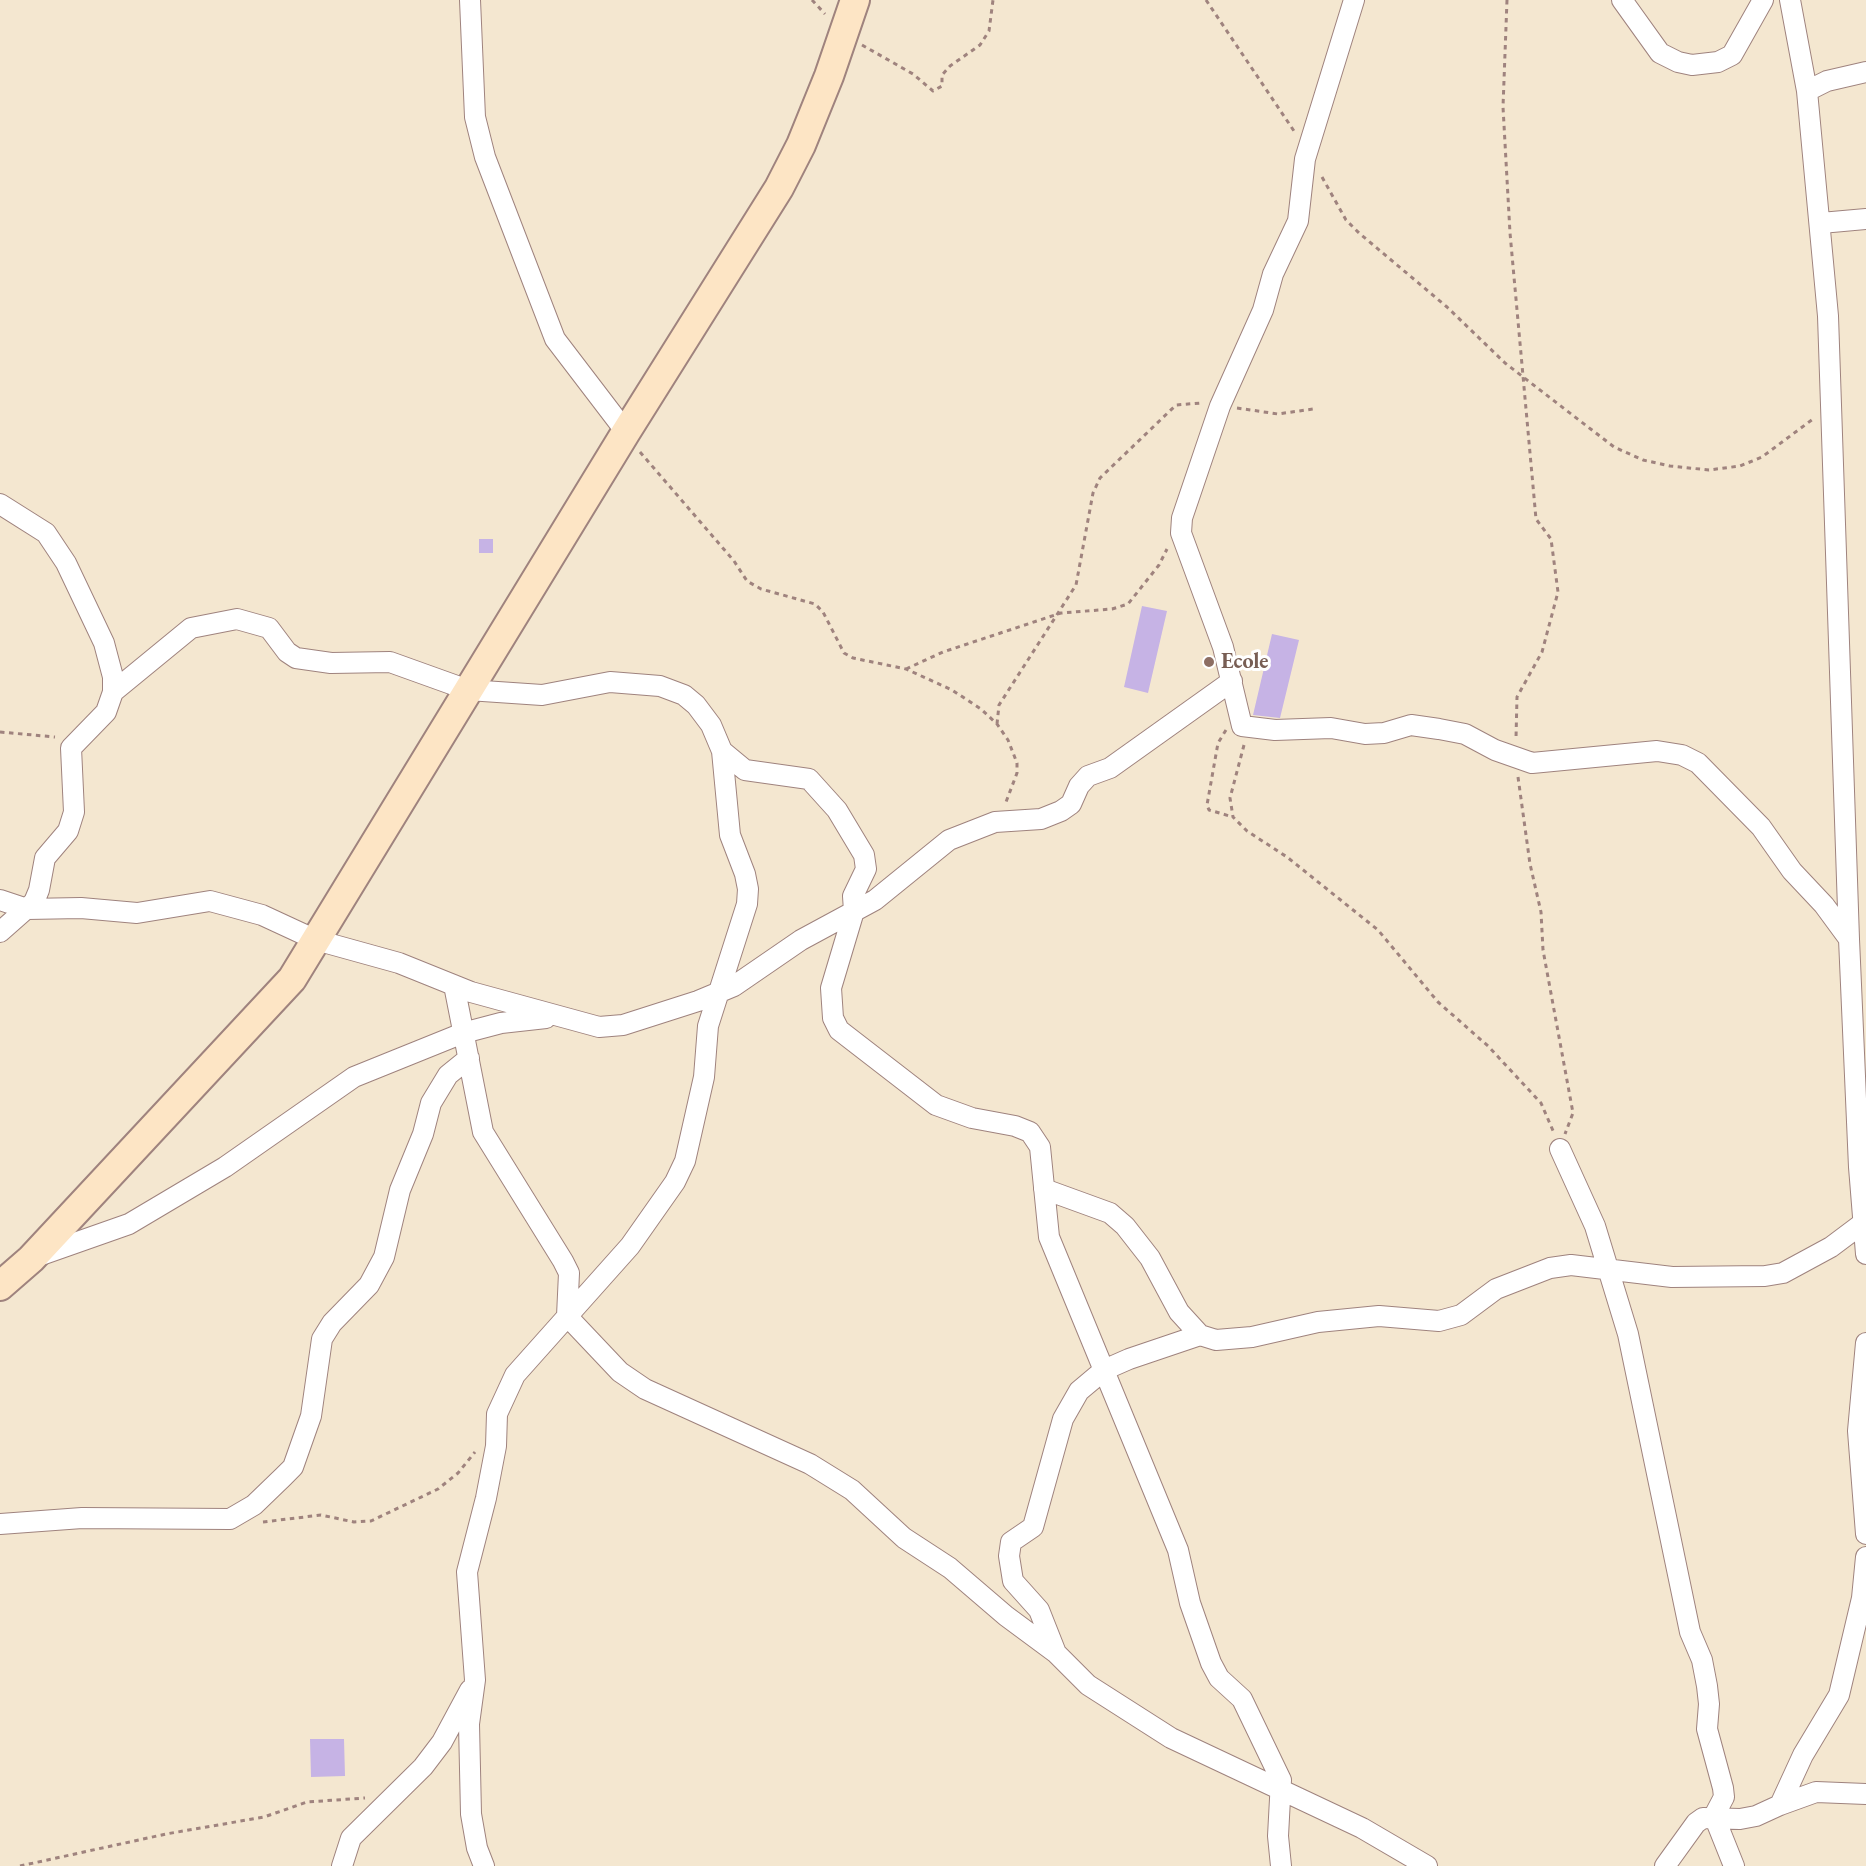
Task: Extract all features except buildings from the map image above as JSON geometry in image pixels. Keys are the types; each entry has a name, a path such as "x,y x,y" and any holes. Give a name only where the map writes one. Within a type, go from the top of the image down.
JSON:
{"street":[{"path":"470,0 475,117 484,157 555,339 626,432"},
{"path":"0,1286 31,1259 283,991 626,432 779,188 801,145 855,0"},
{"path":"1354,0 1307,150 1298,221 1273,274 1263,310 1220,406 1182,518 1181,533 1211,613 1244,725 1275,730 1330,728 1365,734 1384,733 1411,725 1466,734 1532,764 1657,751 1682,755 1698,763 1761,827 1792,871 1824,905 1849,939"},
{"path":"1622,0 1660,52 1678,62 1692,64 1718,62 1732,55 1763,0"},
{"path":"1790,0 1807,91 1828,316 1829,405 1849,939 1860,1051 1863,1223 1866,1254"},
{"path":"1807,91 1827,81 1866,72"},
{"path":"1821,223 1866,219"},
{"path":"0,504 46,533 66,563 104,643 113,677 113,692 106,712 81,735 71,748 74,802 71,821 63,840 50,849 45,858 39,890 27,909 0,932"},
{"path":"113,692 191,628 237,619 269,628 287,652 296,658 331,663 390,662 468,690 542,695 610,682 660,686 684,696 696,705 711,725 722,751 730,835 748,889 747,904 708,1026 704,1077 685,1161 675,1182 630,1246 515,1375 497,1414 496,1446 486,1498 467,1572 475,1680 469,1724 471,1814 477,1848 484,1866"},
{"path":"0,900 27,909 81,908 153,912 197,901 210,901 262,915 316,939 399,963 454,985 558,1017 599,1027 623,1025 734,986 801,940 875,900 949,840 995,822 1041,819 1061,811 1071,804 1079,786 1088,776 1110,768 1232,681"},
{"path":"722,751 745,770 809,779 837,810 864,855 866,870 853,896 854,911 831,988 833,1018 839,1030 936,1105 972,1118 1015,1125 1030,1132 1040,1147 1049,1236 1178,1550 1190,1603 1211,1663 1219,1678 1242,1699 1247,1707 1281,1780 1278,1836 1281,1866"},
{"path":"454,985 483,1132 526,1198 569,1273 567,1316 620,1372 645,1389 810,1464 852,1490 904,1538 950,1568 1056,1653 1088,1685 1171,1738 1227,1762 1282,1791 1362,1828 1427,1866"},
{"path":"31,1259 129,1224 225,1167 354,1077 463,1033 501,1023 558,1017"},
{"path":"0,1524 82,1518 230,1519 254,1505 293,1467 311,1416 322,1339 332,1323 369,1285 384,1257 400,1190 423,1134 431,1103 448,1075 469,1058"},
{"path":"1560,1149 1595,1226 1628,1334 1690,1632 1702,1660 1707,1686 1709,1704 1707,1729 1724,1788 1724,1797 1714,1816 1734,1866"},
{"path":"1044,1189 1110,1213 1125,1226 1150,1258 1179,1312 1200,1335 1216,1340 1252,1337 1318,1322 1379,1316 1439,1321 1461,1315 1496,1289 1550,1268 1571,1265 1672,1277 1765,1276 1783,1273 1831,1247 1863,1223"},
{"path":"1056,1653 1039,1610 1013,1581 1009,1556 1011,1542 1033,1527 1063,1419 1079,1392 1104,1370 1138,1355 1200,1335"},
{"path":"1866,1343 1858,1431 1866,1534"},
{"path":"1780,1805 1803,1755 1839,1695 1862,1598 1866,1557"},
{"path":"342,1866 356,1832 391,1801 442,1742 475,1680"},
{"path":"1665,1866 1696,1823 1703,1818 1714,1816 1740,1819 1816,1792 1866,1794"}],"path":[{"path":"812,0 844,33 913,74 933,91 942,86 942,75 950,66 980,45 988,31 993,0"},
{"path":"1206,0 1307,150 1346,220 1524,377 1614,447 1643,460 1709,470 1740,466 1762,457 1829,405"},
{"path":"1508,0 1503,107 1510,233 1536,519 1551,539 1558,591 1542,652 1517,697 1516,758 1530,864 1541,912 1543,950 1573,1113 1560,1149"},
{"path":"997,724 999,705 1061,613 1076,585 1093,492 1100,478 1176,405 1195,402 1278,414 1313,409"},
{"path":"626,432 650,467 734,561 747,581 761,589 816,603 844,653 853,658 906,669 952,690 981,709 997,724 1008,740 1017,763 1017,773 1006,804 995,822"},
{"path":"906,669 943,652 1061,613 1112,609 1128,604 1159,566 1182,518"},
{"path":"1244,725 1224,732 1218,743 1206,799 1209,810 1233,817 1247,831 1287,857 1378,930 1438,1002 1488,1046 1541,1103 1560,1149"},
{"path":"1233,817 1230,798 1244,725"},
{"path":"0,732 47,737 81,735"},
{"path":"230,1519 259,1522 321,1515 354,1522 371,1521 438,1489 458,1473 480,1445"},
{"path":"20,1866 166,1834 264,1817 307,1802 354,1797 391,1801"}],"place":[{"name":"Ecole","path":"1209,662"}]}
